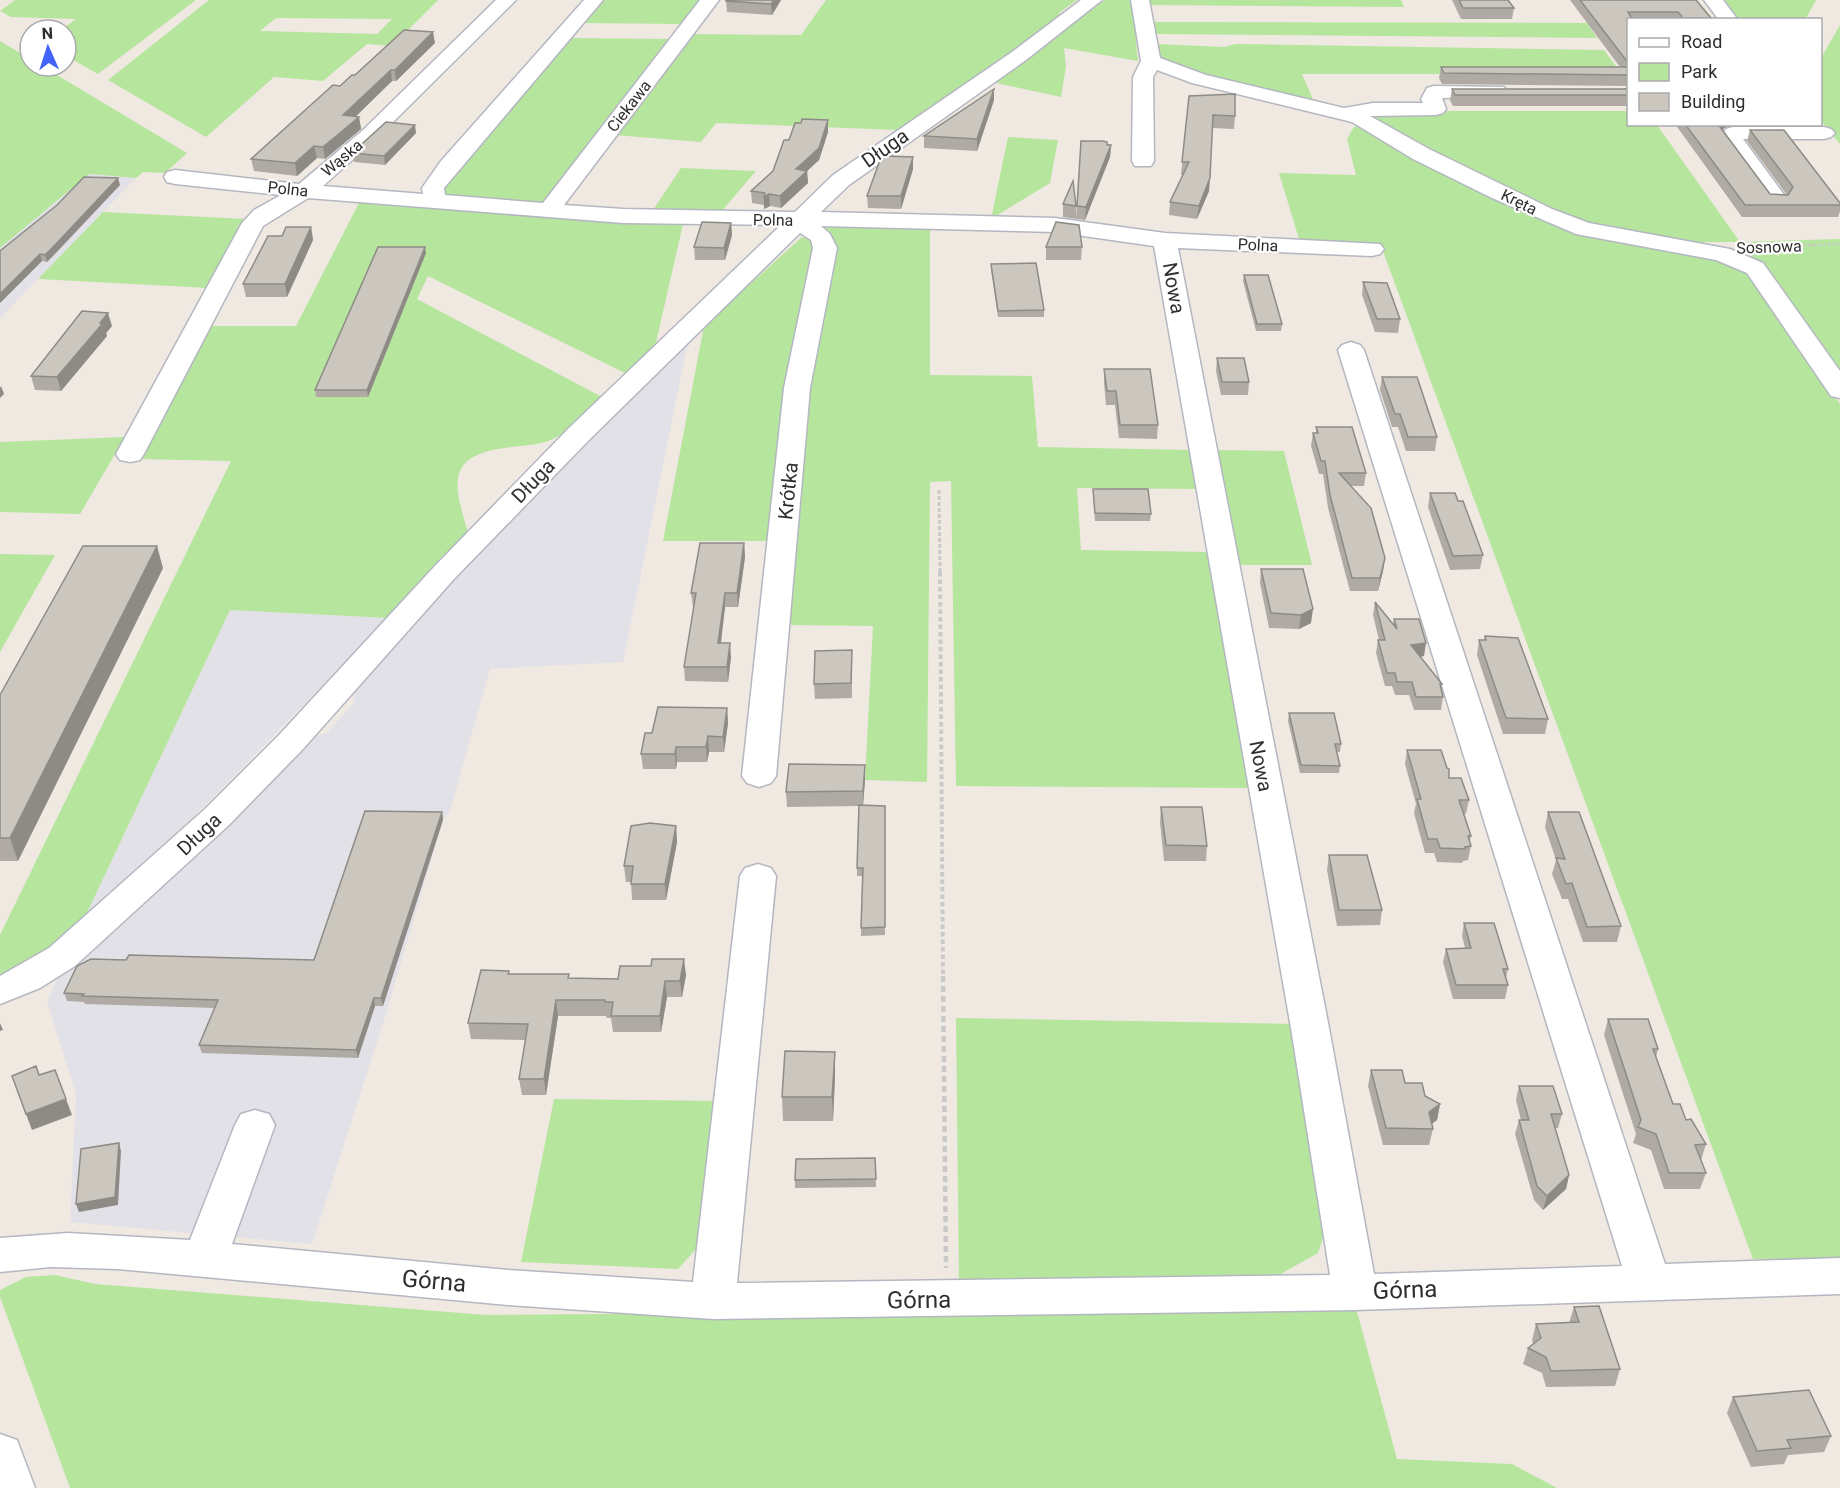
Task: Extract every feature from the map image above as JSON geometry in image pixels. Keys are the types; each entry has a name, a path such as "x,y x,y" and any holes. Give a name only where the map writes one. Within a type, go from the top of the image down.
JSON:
{"street":[{"name":"Wąska","path":"130,454 253,224 262,215 304,191 369,135 507,0"},
{"path":"435,201 433,188 449,166 594,0"},
{"name":"Ciekawa","path":"548,211 710,0"},
{"name":"Długa","path":"0,991 27,979 62,957 217,818 291,742 444,573 570,443 841,180 1019,56 1094,0"},
{"path":"1140,0 1151,62 1143,77 1143,161"},
{"path":"1713,0 1728,18"},
{"name":"Kręta","path":"1151,62 1199,79 1359,118 1421,154 1544,214 1584,229 1722,254 1755,268 1840,390"},
{"path":"1346,114 1373,109 1436,109 1431,99 1434,92 1517,91"},
{"path":"1777,200 1731,138 1733,133 1821,129"},
{"name":"Polna","path":"175,177 304,191 623,216 800,222 972,221 1055,225 1165,240 1372,249"},
{"name":"Krótka","path":"759,776 797,388 825,248 824,240 819,234 800,222"},
{"name":"Nowa","path":"1165,240 1211,504 1330,1138 1355,1292"},
{"path":"1351,350 1649,1281"},
{"path":"713,1301 758,876"},
{"path":"206,1258 255,1125"},
{"name":"Górna","path":"0,1255 27,1251 88,1251 206,1258 436,1282 621,1297 713,1301 1355,1292 1840,1276"},
{"path":"0,1454 11,1488"}],"path":[{"name":"Sosnowa","path":"1757,247 1840,244"},
{"path":"939,490 946,1299"}],"shaded area":[{"path":"89,174 136,178 0,318 0,248"},
{"path":"688,342 623,662 490,669 450,811 443,820 386,1014 312,1244 70,1222 76,1094 47,1002 62,968 309,738 328,732 355,701 349,689 530,494"},
{"path":"230,610 389,618 76,936"}],"green space":[{"path":"15,0 196,0 98,74 78,63 78,18 11,17 0,11"},
{"path":"209,0 438,0 392,46 367,44 323,81 274,77 206,137 108,80","holes":["276,18 392,19 377,34 260,31"]},
{"path":"601,0 701,0 683,24 581,23"},
{"path":"826,0 1077,0 1059,13 1061,19 898,130 716,123 701,142 614,135 693,34 801,35"},
{"path":"1105,0 1132,0 1138,61 1064,48 1066,66 1061,97 992,82"},
{"path":"1149,0 1401,0 1404,7 1149,5"},
{"path":"1721,0 1816,0 1806,18 1737,18"},
{"path":"1151,22 1587,23 1597,38 1154,34"},
{"path":"1840,25 1840,144 1822,122 1822,56"},
{"path":"569,38 670,39 539,207 449,199 442,188"},
{"path":"0,41 18,52 18,78 62,78 187,153 165,173 143,172 136,178 89,174 0,248"},
{"path":"1156,44 1224,47 1236,44 1604,50 1622,74 1302,74 1315,104 1197,74 1160,59"},
{"path":"1430,111 1627,111 1627,126 1658,126 1740,242 1673,242 1609,231 1615,242 1696,254 1748,269 1840,404 1840,1258 1753,1259 1380,243 1299,239 1279,173 1356,175 1347,139 1354,127 1379,122 1362,115"},
{"path":"1008,137 1058,140 1050,183 991,219"},
{"path":"681,168 756,171 720,213 653,210"},
{"path":"362,197 611,221 683,224 655,347 627,374 428,276 417,299 602,397 573,426 553,439 538,444 491,450 465,463 458,483 462,513 468,532 389,618 230,610 76,936 0,982 0,935 231,461 135,459 206,326 296,326"},
{"path":"103,212 246,219 208,288 38,279"},
{"path":"827,223 930,224 930,375 1032,376 1038,447 1193,450 1200,489 1077,488 1081,550 1212,552 1256,788 956,786 951,481 930,482 927,782 865,780 873,626 787,625"},
{"path":"802,237 814,245 773,541 663,541 704,326"},
{"path":"1840,239 1840,383 1740,242"},
{"path":"125,437 80,514 0,512 0,442"},
{"path":"1213,450 1284,451 1312,565 1236,565"},
{"path":"0,554 55,555 0,652"},
{"path":"956,1018 1300,1024 1333,1208 1318,1253 1270,1280 959,1285"},
{"path":"554,1099 722,1101 697,1248 678,1269 521,1262"},
{"path":"55,1275 95,1284 486,1315 1356,1308 1397,1459 1512,1464 1557,1488 70,1488 0,1297 0,1290 26,1277"}],"building":[{"path":"726,0 774,0 771,4"},
{"path":"1459,0 1508,0 1514,8 1463,8"},
{"path":"1580,0 1696,0 1711,18 1683,18 1678,12 1628,12 1632,18 1627,18 1627,61"},
{"path":"404,30 433,32 395,70 391,70 343,115 359,117 323,147 314,146 295,163 251,159 333,85 340,86 355,75"},
{"path":"1441,67 1627,67 1627,75 1444,73"},
{"path":"1627,88 1627,95 1455,95 1452,89"},
{"path":"994,89 977,139 924,136"},
{"path":"1235,94 1235,116 1213,115 1210,178 1199,206 1170,202 1189,162 1182,162 1189,96"},
{"path":"802,119 828,120 819,148 796,169 807,171 780,196 769,194 764,197 765,193 751,191 773,171 784,140 789,140 795,123 801,123"},
{"path":"386,122 415,125 384,156 352,153"},
{"path":"1686,126 1721,126 1770,194 1788,195 1793,187 1750,130 1784,130 1840,203 1840,205 1745,205"},
{"path":"1081,141 1103,141 1111,145 1086,207 1077,206"},
{"path":"885,156 913,157 901,196 867,196 880,160 883,160"},
{"path":"84,177 118,178 45,255 40,254 0,294 0,251 57,205"},
{"path":"1073,181 1076,206 1063,204"},
{"path":"702,222 731,223 724,248 694,247"},
{"path":"1056,222 1079,225 1082,247 1046,247"},
{"path":"286,227 311,227 285,284 243,284 268,236 282,236"},
{"path":"378,247 425,247 367,390 315,390"},
{"path":"1036,263 1044,310 998,311 991,264"},
{"path":"1244,275 1268,275 1282,324 1257,324"},
{"path":"1363,282 1387,283 1400,319 1377,319"},
{"path":"82,311 108,313 100,323 103,323 57,377 31,376"},
{"path":"1217,358 1244,358 1249,382 1222,382"},
{"path":"1104,369 1150,369 1158,425 1120,425 1116,391 1107,391"},
{"path":"1382,377 1417,377 1437,437 1408,437 1400,414 1395,414"},
{"path":"1316,427 1352,427 1366,473 1339,473 1371,508 1385,558 1380,578 1352,578 1330,495 1325,461 1321,461 1313,433 1318,433"},
{"path":"1093,489 1148,489 1151,514 1095,513"},
{"path":"1430,493 1455,493 1458,501 1463,501 1483,555 1453,556"},
{"path":"700,543 744,543 737,593 725,593 718,643 730,643 727,667 684,667 696,593 691,593"},
{"path":"83,546 157,546 10,838 0,838 0,695"},
{"path":"1261,569 1303,569 1313,609 1301,615 1271,613"},
{"path":"1375,602 1397,629 1394,619 1419,619 1426,643 1411,645 1442,684 1440,684 1443,697 1416,697 1412,682 1397,682 1395,673 1387,673 1378,640 1385,640"},
{"path":"1485,636 1518,638 1548,719 1506,718 1479,640 1486,640"},
{"path":"852,650 851,683 814,684 815,651"},
{"path":"658,707 727,708 723,737 708,736 706,747 676,747 675,754 641,754 645,733 652,733"},
{"path":"1289,713 1334,713 1341,744 1335,744 1340,766 1301,765"},
{"path":"1407,750 1441,750 1449,769 1449,778 1461,778 1469,800 1459,800 1471,836 1468,836 1471,846 1465,849 1440,848 1437,839 1428,839 1417,799 1421,799"},
{"path":"789,764 865,765 863,791 786,792"},
{"path":"859,805 885,806 885,927 861,928 863,868 857,868"},
{"path":"1161,807 1202,807 1207,846 1166,845"},
{"path":"365,811 442,812 381,998 374,998 356,1050 199,1045 218,1000 82,996 84,994 64,993 77,966 91,959 126,960 129,955 314,960"},
{"path":"1548,812 1579,812 1621,926 1587,927 1572,883 1566,884 1556,858 1565,859"},
{"path":"650,823 676,826 665,884 631,884 633,866 624,866 631,826"},
{"path":"1329,855 1367,855 1382,910 1339,910"},
{"path":"1464,923 1494,923 1508,969 1503,969 1508,985 1456,985 1446,949 1471,948"},
{"path":"652,959 684,959 680,981 665,981 660,1016 611,1016 613,1002 605,1002 605,1000 556,1000 544,1079 519,1079 528,1024 468,1023 481,970 509,971 508,974 569,974 568,978 618,979 620,966 651,966"},
{"path":"1608,1019 1648,1019 1658,1049 1653,1049 1673,1104 1680,1104 1686,1120 1691,1119 1706,1144 1695,1145 1706,1173 1669,1173 1656,1134 1638,1127 1641,1120"},
{"path":"785,1051 835,1052 832,1097 782,1097"},
{"path":"36,1066 39,1075 55,1070 66,1099 26,1114 12,1076"},
{"path":"1371,1070 1402,1070 1405,1083 1422,1083 1425,1096 1440,1104 1429,1112 1433,1129 1386,1128"},
{"path":"1519,1086 1553,1086 1562,1114 1551,1114 1569,1175 1547,1196 1537,1186 1519,1120 1529,1120"},
{"path":"119,1143 115,1197 76,1204 81,1149"},
{"path":"875,1158 876,1179 795,1180 796,1159"},
{"path":"1599,1306 1620,1369 1551,1371 1546,1357 1528,1348 1541,1338 1536,1324 1579,1322 1574,1307"},
{"path":"1809,1390 1831,1436 1787,1440 1791,1448 1757,1451 1733,1397"}]}
